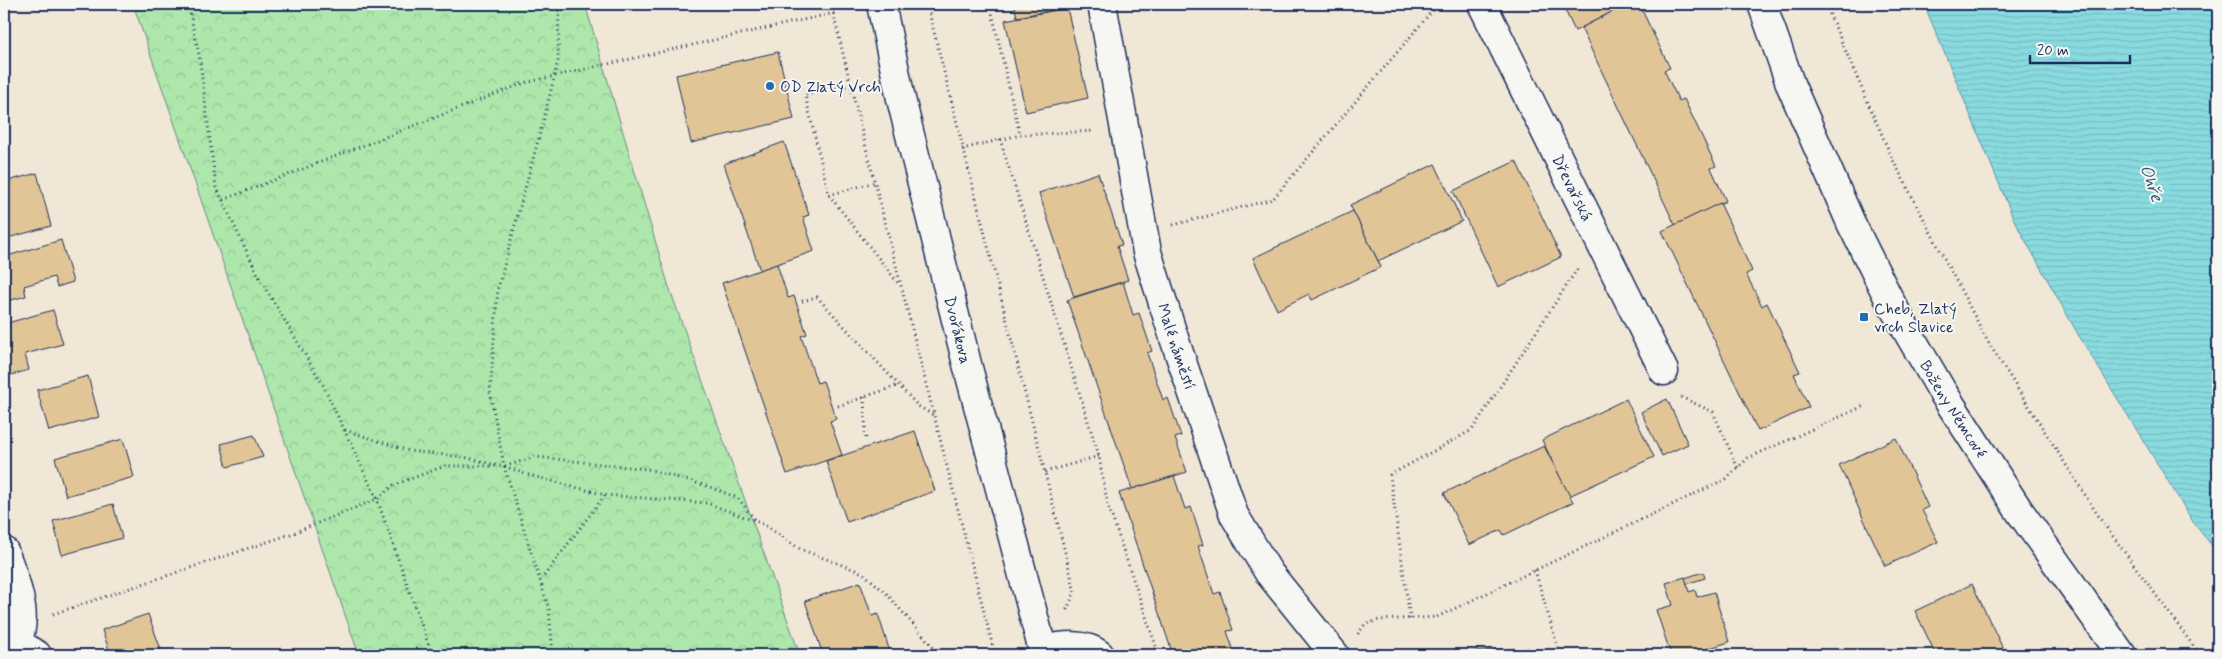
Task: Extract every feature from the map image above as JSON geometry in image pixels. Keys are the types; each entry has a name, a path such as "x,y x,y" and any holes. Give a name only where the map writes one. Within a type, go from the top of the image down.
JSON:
{"street":[{"name":"Dvořákova","path":"881,4 905,118 967,364 1043,652"},
{"name":"Malé náměstí","path":"1102,4 1147,252 1175,342 1234,515 1269,573 1345,648"},
{"name":"Dřevařská","path":"1482,4 1664,371"},
{"name":"Boženy Němcové","path":"1762,4 1791,86 1851,223 1892,305 1942,391 2018,509 2122,655"},
{"path":"4,551 17,587 23,614 20,651"},
{"path":"1043,652 1088,651"}],"path":[{"path":"188,4 199,54 216,187 260,279 322,383 376,499 432,655"},
{"path":"552,655 549,609 504,466 490,392 498,288 558,61 560,4"},
{"path":"831,4 995,655"},
{"path":"927,4 1075,592 1065,609 1088,651"},
{"path":"990,4 1020,135"},
{"path":"1144,233 1273,199 1438,4"},
{"path":"1828,4 1830,15 1892,158 1988,342 2101,520 2200,655"},
{"path":"223,200 524,83 834,13"},
{"path":"851,85 805,95 829,194 898,283"},
{"path":"962,149 1020,135 1124,130"},
{"path":"1000,139 1099,456 1107,502 1157,649 1137,655"},
{"path":"829,194 875,182"},
{"path":"1410,619 1390,475 1472,430 1582,263"},
{"path":"802,301 816,297 918,406 934,415"},
{"path":"1664,371 1678,396 1713,412 1738,468"},
{"path":"838,406 899,386"},
{"path":"864,397 866,438"},
{"path":"1345,648 1365,624 1379,620 1437,617 1726,480 1748,458 1864,406"},
{"path":"344,430 409,451 464,457 504,466 525,474 605,495 707,503 763,524 800,549 863,574 886,593 940,655"},
{"path":"1045,472 1099,456"},
{"path":"23,614 49,616 291,534 376,499 394,485 445,466 504,466 536,457 647,469 707,486 738,498 757,522"},
{"path":"544,576 605,495"},
{"path":"1535,570 1560,655"}],"green space":[{"path":"133,4 585,4 668,284 800,655 359,655"}],"water":[{"name":"Ohře","path":"1924,4 2218,4 2218,553 2195,525 2079,336 2015,222"}],"building":[{"path":"1014,4 1073,4 1073,6 1017,17"},
{"path":"1562,4 1625,4 1625,5 1575,31"},
{"path":"1627,4 1639,4 1670,68 1664,70 1679,101 1684,99 1716,166 1711,168 1726,201 1675,225 1581,28"},
{"path":"1067,8 1088,98 1026,112 1005,20"},
{"path":"778,52 794,119 691,143 676,75"},
{"path":"784,142 809,215 803,217 814,251 760,270 724,164"},
{"path":"1516,161 1561,257 1498,287 1453,191"},
{"path":"1435,164 1462,221 1378,261 1350,205"},
{"path":"37,173 51,226 4,239 4,182"},
{"path":"1098,173 1122,245 1117,246 1128,280 1074,297 1039,193"},
{"path":"1720,203 1752,271 1746,274 1762,306 1767,303 1800,372 1794,374 1809,407 1758,431 1662,231"},
{"path":"1353,211 1381,267 1312,300 1309,294 1277,310 1253,258"},
{"path":"61,240 73,282 57,287 54,277 24,286 26,296 4,302 4,257"},
{"path":"777,264 788,298 794,296 807,334 801,336 817,383 823,381 836,419 830,421 842,455 787,474 722,283"},
{"path":"1123,282 1133,315 1139,313 1152,351 1147,353 1163,400 1168,398 1181,436 1175,438 1187,472 1132,489 1067,300"},
{"path":"53,310 63,344 25,354 29,370 4,377 4,324"},
{"path":"88,376 99,417 49,431 37,390"},
{"path":"1626,399 1654,457 1569,496 1542,440"},
{"path":"1667,399 1688,444 1662,456 1641,412"},
{"path":"915,431 935,491 847,522 826,461"},
{"path":"254,435 263,457 227,467 221,444"},
{"path":"1896,438 1928,507 1922,510 1938,542 1885,566 1839,465"},
{"path":"123,439 134,477 66,496 55,458"},
{"path":"1544,446 1573,502 1504,535 1501,530 1469,545 1444,493"},
{"path":"1174,476 1185,509 1191,507 1203,545 1198,546 1214,594 1220,592 1233,630 1227,631 1235,655 1173,655 1119,493"},
{"path":"113,504 122,538 62,555 53,521"},
{"path":"1703,572 1705,578 1686,584 1685,578"},
{"path":"1685,577 1689,592 1695,590 1697,597 1714,592 1729,642 1687,655 1671,655 1656,610 1673,605 1666,583"},
{"path":"860,582 872,616 878,614 890,652 885,655 823,655 805,601"},
{"path":"1972,584 2006,655 1936,655 1915,611"},
{"path":"148,614 163,655 111,655 102,630"},
{"path":"1529,648 1530,655 1419,655"}],"place":[{"name":"OD Zlatý Vrch","path":"770,86"},
{"name":"Cheb, Zlatý vrch Slavice","path":"1864,317"}]}
